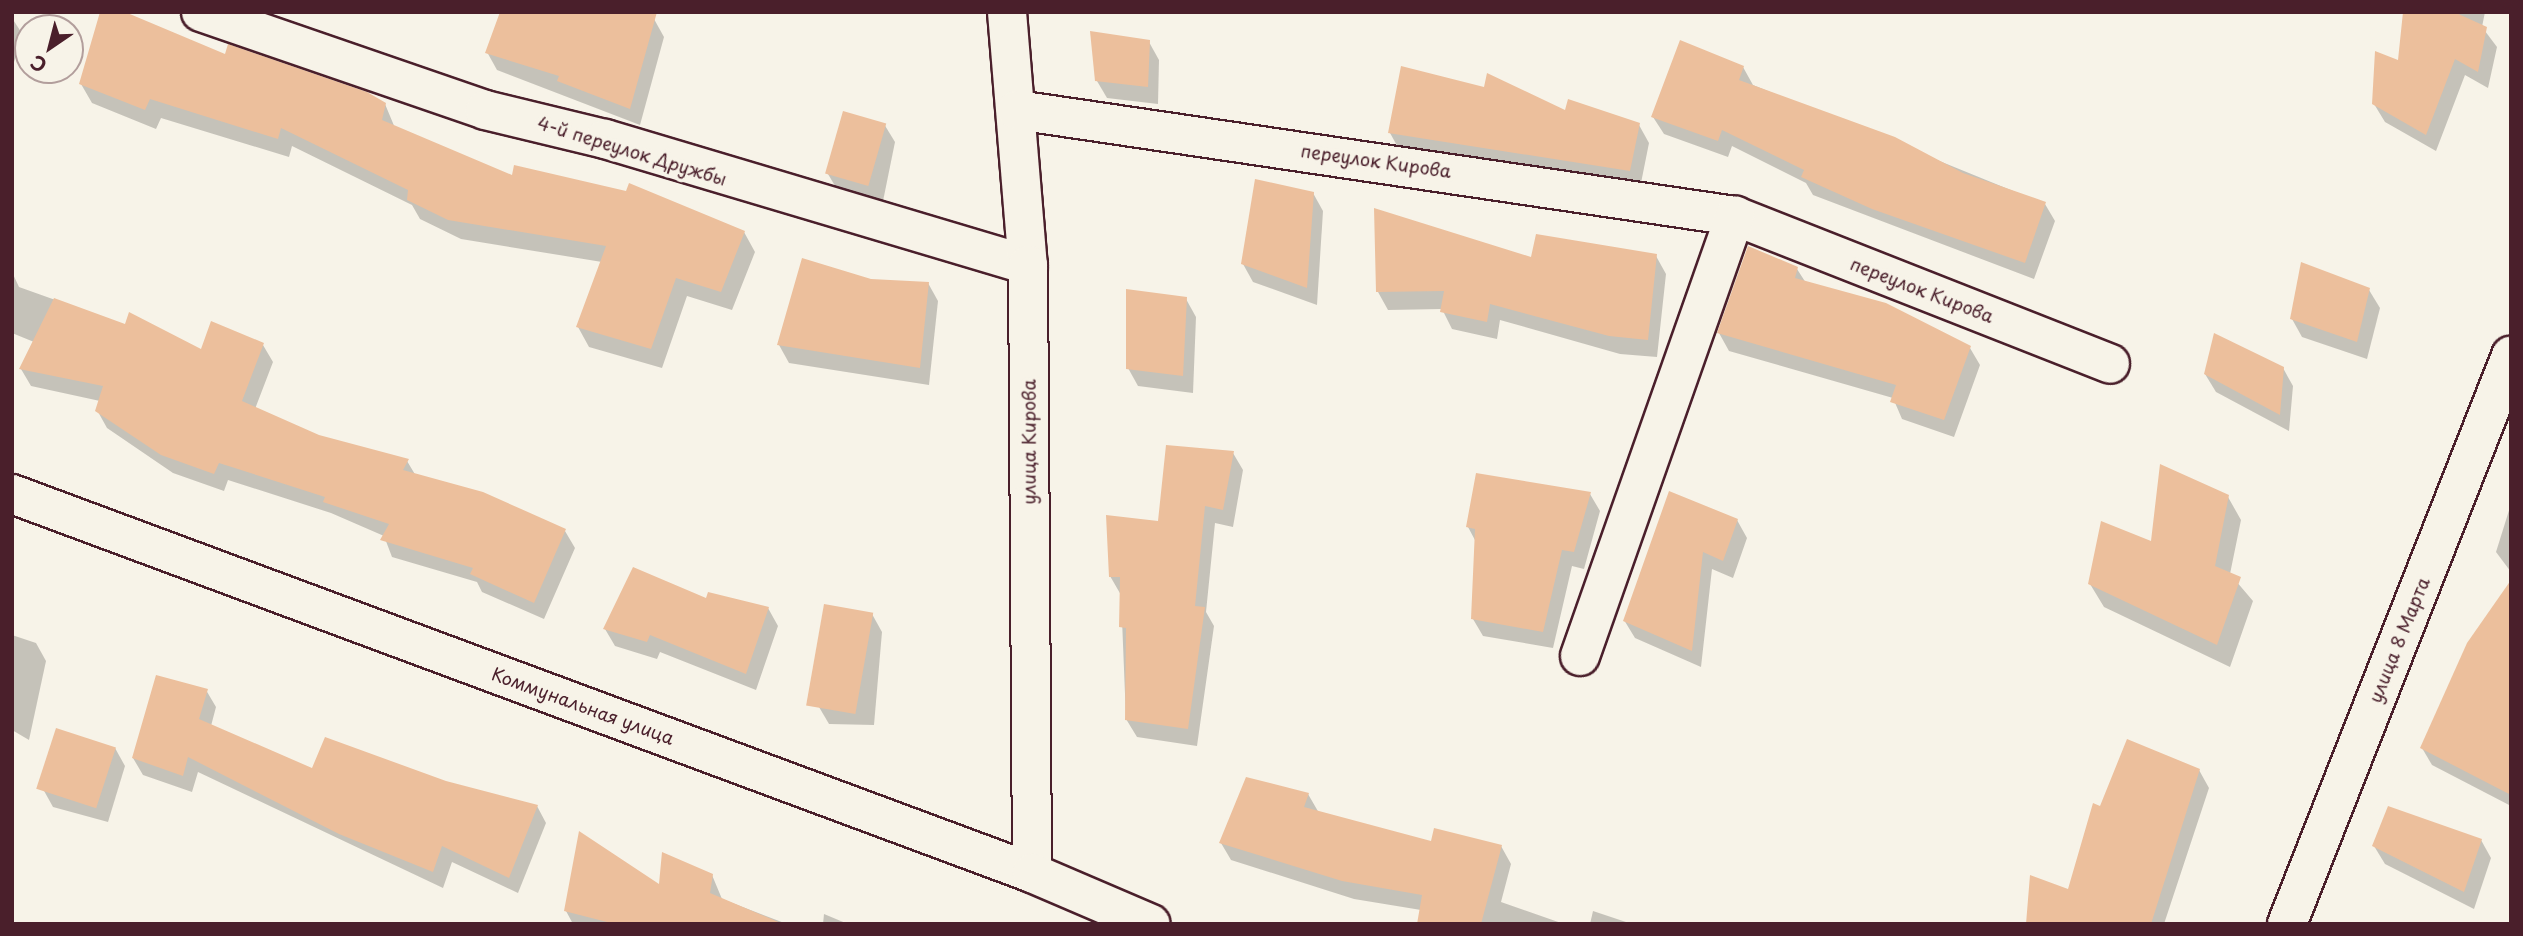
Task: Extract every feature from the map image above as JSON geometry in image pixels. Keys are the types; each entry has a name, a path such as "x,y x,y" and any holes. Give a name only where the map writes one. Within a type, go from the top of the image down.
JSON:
{"street":[{"name":"4-й переулок Дружбы","path":"201,12 285,25 485,110 1028,265"},
{"name":"улица Кирова","path":"1007,12 1028,265 1032,873"},
{"name":"переулок Кирова","path":"1017,110 1735,216 2110,364"},
{"path":"1580,656 1735,216"},
{"name":"улица 8 Марта","path":"2287,924 2509,364"},
{"name":"Коммунальная улица","path":"12,495 1032,873 1151,924"}],"building":[{"path":"100,12 125,12 225,54 228,44 367,92 386,103 382,120 512,175 514,165 626,191 629,183 745,231 721,292 676,278 651,349 576,327 606,246 448,220 407,200 408,190 281,128 278,139 150,99 145,110 79,84 84,84 84,67"},
{"path":"500,12 657,12 630,109 557,81 559,76 485,53"},
{"path":"2403,12 2454,12 2487,27 2478,72 2455,59 2426,135 2372,104 2375,51 2398,60"},
{"path":"1090,31 1150,40 1148,87 1095,81"},
{"path":"1680,40 1744,66 1739,80 1895,137 1963,173 2046,202 2025,263 1872,209 1801,177 1804,170 1722,130 1718,141 1651,117"},
{"path":"1401,66 1484,87 1487,73 1565,110 1568,99 1640,123 1630,171 1388,133"},
{"path":"843,111 886,123 868,186 825,173"},
{"path":"1255,179 1314,192 1307,288 1241,264"},
{"path":"1374,208 1531,257 1536,234 1657,254 1648,340 1609,336 1490,304 1487,322 1440,312 1444,291 1376,292"},
{"path":"1748,246 1798,267 1795,278 1886,303 1971,346 1944,420 1890,402 1896,385 1717,333"},
{"path":"802,258 871,279 929,282 920,368 777,345"},
{"path":"2301,262 2370,288 2357,342 2290,319"},
{"path":"1126,289 1187,297 1183,376 1126,369"},
{"path":"54,298 125,324 129,312 201,349 211,321 264,343 242,401 319,435 409,459 403,470 483,492 566,529 534,603 470,574 473,568 380,540 389,524 323,502 325,497 219,463 214,474 161,455 95,411 103,386 19,369"},
{"path":"2214,333 2284,367 2280,415 2204,374"},
{"path":"1166,445 1234,451 1223,510 1205,506 1195,606 1205,607 1188,729 1125,720 1126,628 1119,627 1120,577 1109,577 1106,515 1158,521"},
{"path":"2160,464 2229,495 2215,566 2241,577 2217,645 2088,584 2101,521 2151,541"},
{"path":"1476,473 1591,492 1574,552 1562,550 1543,632 1471,619 1475,529 1466,527"},
{"path":"1669,491 1738,519 1723,561 1703,552 1692,651 1623,621"},
{"path":"633,567 706,598 708,592 769,607 746,674 650,635 647,642 603,629"},
{"path":"2511,580 2511,795 2420,748 2467,643"},
{"path":"824,604 873,613 855,714 806,705"},
{"path":"156,675 208,689 199,719 312,768 325,737 446,781 538,805 509,878 442,846 433,872 339,834 188,757 183,776 132,758"},
{"path":"56,728 116,747 96,808 36,789"},
{"path":"2127,739 2200,769 2151,924 2026,924 2030,875 2068,889 2093,803 2100,806"},
{"path":"1246,777 1309,793 1304,807 1431,841 1434,828 1502,845 1481,924 1417,924 1422,895 1342,881 1219,843"},
{"path":"2388,806 2482,839 2464,892 2372,846"},
{"path":"579,831 659,884 662,852 713,874 710,893 783,924 615,924 564,911"}]}
